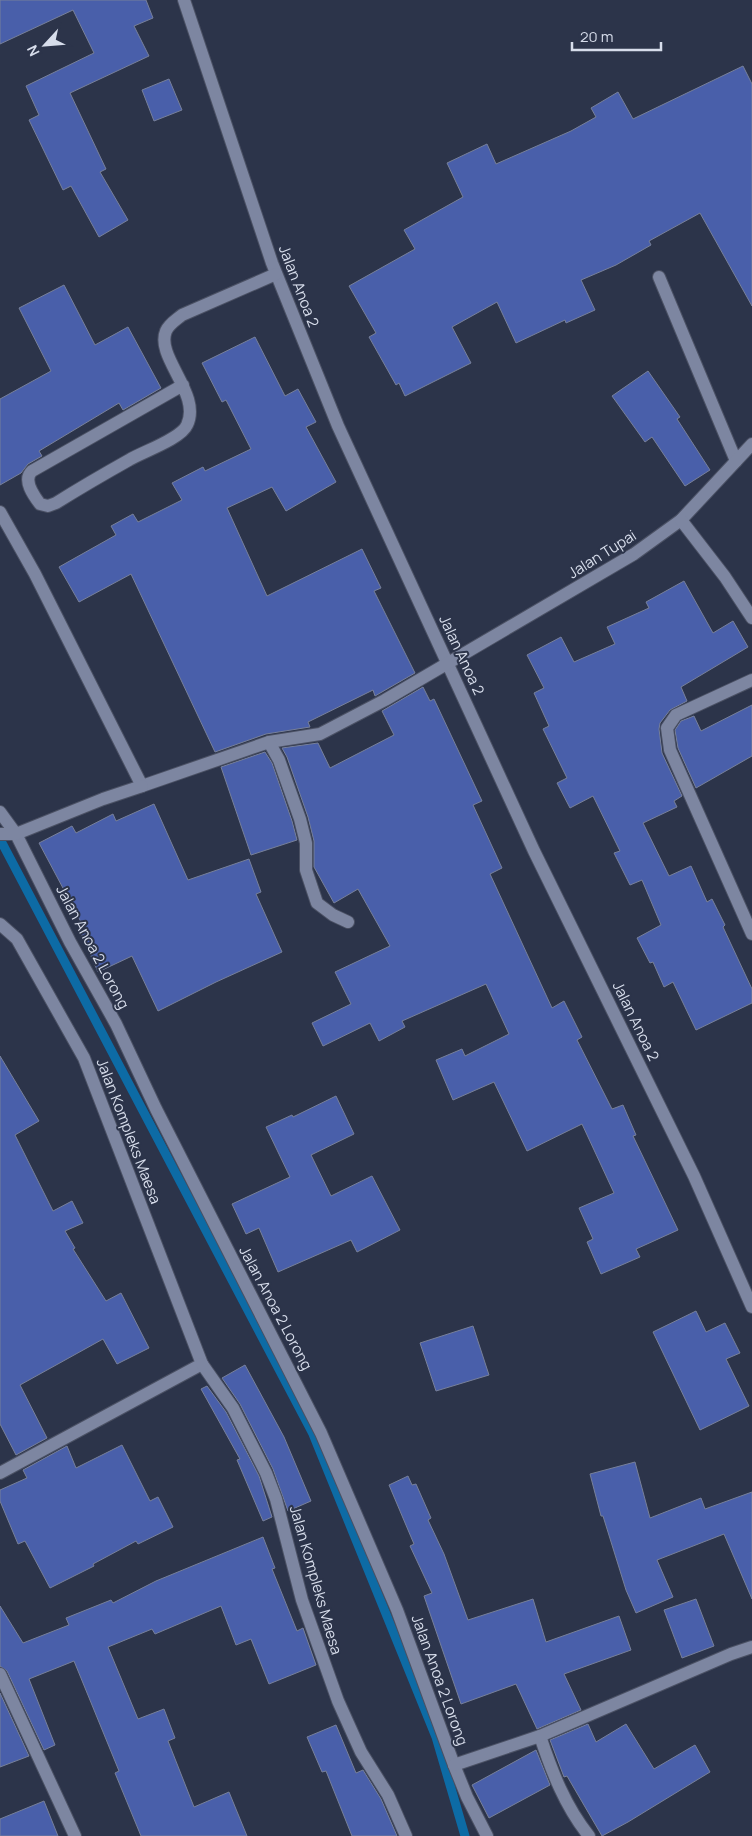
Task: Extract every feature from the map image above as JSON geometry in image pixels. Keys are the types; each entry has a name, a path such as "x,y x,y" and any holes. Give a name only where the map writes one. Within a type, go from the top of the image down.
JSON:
{"street":[{"name":"Jalan Anoa 2","path":"184,0 276,274 338,426 534,851 694,1176 752,1307"},
{"path":"183,385 32,471 29,474 28,480 40,504 48,506 56,503 176,436 186,427 190,406 183,385 166,349 164,340 166,332 171,324 182,315 276,274"},
{"path":"659,277 736,461"},
{"name":"Jalan Tupai","path":"16,834 103,799 269,742 320,734 449,664 634,554 681,520 752,444"},
{"path":"0,512 35,574 142,786"},
{"path":"681,520 725,577 752,618"},
{"path":"752,680 676,715 667,728 670,750 752,934"},
{"path":"269,742 279,760 300,820 306,844 306,870 317,903 333,915 348,922"},
{"name":"Jalan Anoa 2 Lorong","path":"0,812 16,834 70,942 116,1024 160,1118 322,1433 397,1610 467,1797 487,1836"},
{"path":"0,834 16,834"},
{"name":"Jalan Kompleks Maesa","path":"0,924 17,939 84,1058 202,1364 233,1408 266,1473 276,1499 302,1600 338,1701 361,1752 388,1796 406,1836"},
{"path":"0,1473 202,1364"},
{"path":"454,1765 540,1736 731,1654 752,1647"},
{"path":"0,1674 75,1836"},
{"path":"540,1736 553,1776 578,1822 589,1836"}],"building":[{"path":"0,0 146,0 153,18 134,26 149,56 70,93 106,169 100,172 128,220 99,237 71,186 63,190 29,120 39,115 26,86 94,53 73,10 0,44"},
{"path":"743,66 752,84 752,306 700,213 649,241 651,245 616,265 581,280 595,310 566,323 565,320 516,343 497,302 452,327 471,363 405,396 399,383 396,385 369,337 376,333 349,286 415,249 404,230 463,197 447,163 487,144 496,164 571,131 596,117 591,108 618,92 633,119"},
{"path":"169,79 182,110 154,121 142,90"},
{"path":"64,285 95,345 128,327 161,388 123,410 119,403 39,451 42,456 28,464 21,473 0,485 0,399 51,371 19,308"},
{"path":"255,337 285,396 298,389 316,422 306,427 336,482 286,511 272,487 227,508 267,596 362,549 381,588 374,591 415,673 375,696 373,690 308,722 310,727 266,734 215,752 131,574 79,602 59,567 116,535 111,526 133,514 138,522 182,500 172,483 203,467 205,471 251,449 226,400 222,402 202,363"},
{"path":"648,371 680,417 677,419 710,470 685,486 652,437 645,442 612,396"},
{"path":"684,581 713,633 733,621 748,647 681,687 687,701 670,710 660,723 659,729 662,753 682,796 674,801 677,807 643,823 669,876 691,866 707,902 712,899 725,925 723,927 752,989 752,1003 696,1030 673,982 664,987 653,962 650,963 637,938 661,925 642,880 630,885 614,853 620,851 593,796 570,808 557,783 567,778 543,729 549,726 534,693 544,688 527,655 561,637 574,662 615,644 607,627 649,608 646,602"},
{"path":"423,687 430,701 434,699 482,801 473,805 502,868 490,874 552,1008 564,1001 582,1037 577,1040 612,1109 623,1105 636,1135 633,1136 678,1230 636,1249 640,1257 601,1274 587,1242 593,1239 579,1208 614,1193 582,1124 527,1151 494,1082 453,1100 436,1060 462,1049 465,1056 509,1034 486,984 402,1021 405,1027 379,1041 370,1023 323,1046 312,1023 351,1004 335,972 390,946 358,889 334,903 314,867 314,841 308,817 287,757 282,748 318,743 330,768 394,735 382,711"},
{"path":"752,705 752,756 696,788 678,748 675,730 681,721 694,716 701,731"},
{"path":"265,752 272,763 297,840 251,855 221,767"},
{"path":"154,804 188,880 249,859 261,892 256,894 282,952 158,1011 132,956 98,972 77,924 81,922 39,843 72,826 76,833 113,814 116,821"},
{"path":"0,1056 39,1121 15,1135 53,1211 72,1201 83,1223 65,1231 75,1248 73,1249 106,1301 121,1293 149,1348 117,1364 103,1339 20,1385 47,1438 16,1455 0,1424"},
{"path":"336,1096 354,1134 311,1155 331,1196 372,1176 400,1230 357,1252 351,1240 278,1272 259,1228 246,1234 232,1204 290,1177 266,1127 292,1115 293,1117"},
{"path":"696,1311 706,1332 725,1323 740,1353 726,1359 749,1406 700,1430 653,1332"},
{"path":"473,1326 489,1375 436,1391 420,1343"},
{"path":"245,1365 284,1437 311,1501 288,1511 273,1469 240,1404 222,1378"},
{"path":"207,1386 226,1412 259,1476 272,1517 263,1521 237,1460 240,1459 201,1389"},
{"path":"122,1445 150,1501 158,1497 173,1527 138,1544 136,1541 93,1564 94,1566 50,1588 25,1541 18,1544 0,1501 0,1490 27,1478 23,1470 67,1446 76,1468"},
{"path":"635,1462 650,1518 701,1498 705,1509 752,1492 752,1599 724,1534 657,1560 673,1597 636,1613 626,1590 603,1516 601,1516 590,1474"},
{"path":"408,1476 412,1485 416,1484 431,1518 428,1520 444,1554 468,1620 533,1599 546,1642 619,1616 631,1650 564,1674 581,1710 537,1729 516,1684 461,1704 424,1596 432,1593 410,1546 414,1544 389,1485"},
{"path":"263,1537 275,1568 272,1569 297,1631 303,1628 316,1665 269,1684 251,1639 236,1645 221,1606 155,1634 152,1629 108,1647 138,1719 164,1709 175,1738 168,1741 194,1807 229,1792 247,1836 141,1836 115,1773 119,1771 74,1661 29,1679 55,1745 44,1750 7,1671 0,1666 0,1606 23,1643 69,1625 66,1618 111,1600 113,1603 156,1581"},
{"path":"696,1599 714,1646 682,1658 664,1610"},
{"path":"0,1693 29,1756 0,1767"},
{"path":"588,1724 596,1742 626,1724 654,1769 695,1745 710,1772 602,1836 567,1776 564,1777 550,1740"},
{"path":"336,1725 356,1773 363,1770 381,1799 397,1836 352,1836 326,1771 322,1772 307,1737"},
{"path":"536,1750 550,1785 489,1818 472,1785"},
{"path":"44,1801 58,1836 0,1836 0,1819"}],"waterway":[{"path":"0,839 313,1434 436,1737 465,1836"}]}
